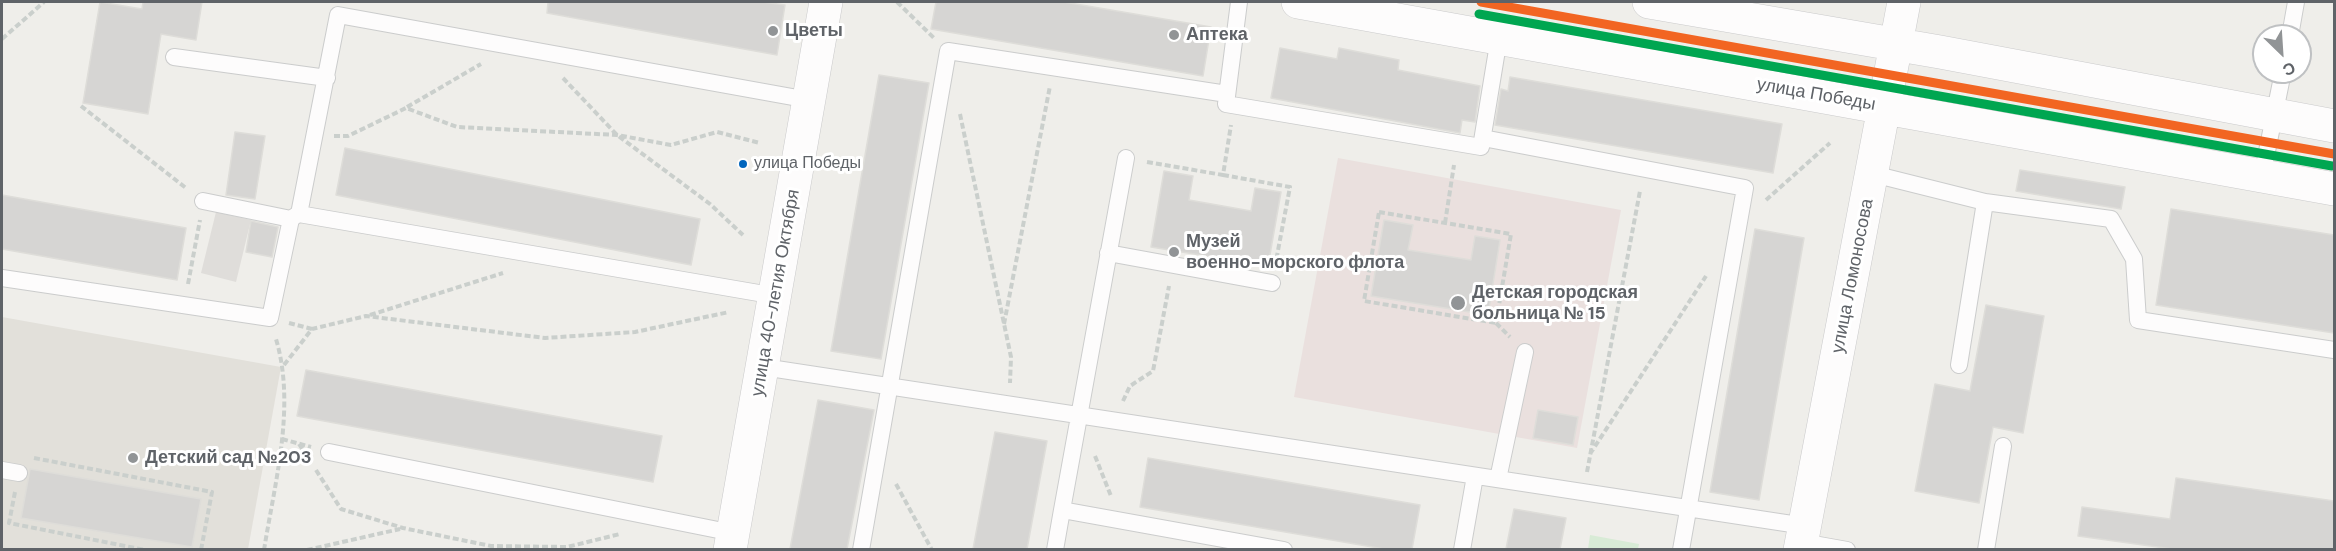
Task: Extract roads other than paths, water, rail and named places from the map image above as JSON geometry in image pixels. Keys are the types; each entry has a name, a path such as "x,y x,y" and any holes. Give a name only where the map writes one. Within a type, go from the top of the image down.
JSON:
{"main road":[{"name":"улица 40-летия Октября","path":"731,541 826,2"},
{"name":"улица Победы","path":"1298,2 2334,189"},
{"path":"1649,2 2334,126"},
{"name":"улица Ломоносова","path":"1802,539 1904,2"}],"lane":[{"path":"1230,100 1239,2"},
{"path":"2292,24 2296,2"},
{"path":"2,278 270,318 315,136 338,15 809,100"},
{"path":"861,549 948,51 1053,68 1481,147 1499,38"},
{"path":"174,57 327,78"},
{"path":"2262,176 2281,84"},
{"path":"1482,138 1745,188 1681,549"},
{"path":"1055,549 1126,158"},
{"path":"1873,174 1984,202 2111,219 2134,259 2138,320 2334,351"},
{"path":"203,201 776,296"},
{"path":"1959,365 1984,202"},
{"path":"1108,253 1272,283"},
{"path":"1498,479 1525,352"},
{"path":"763,367 1688,508 1847,549"},
{"path":"1986,549 2003,446"},
{"path":"329,452 731,541"},
{"path":"2,470 19,473"},
{"path":"1462,549 1475,476"},
{"path":"1062,510 1284,549"}],"place":[{"name":"Цветы","path":"773,31"},
{"name":"Аптека","path":"1174,35"},
{"name":"улица Победы","path":"743,164"},
{"name":"Музей военно-морского флота","path":"1174,252"},
{"name":"Детская городская больница № 15","path":"1458,303"},
{"name":"Детский сад №203","path":"133,458"}]}
